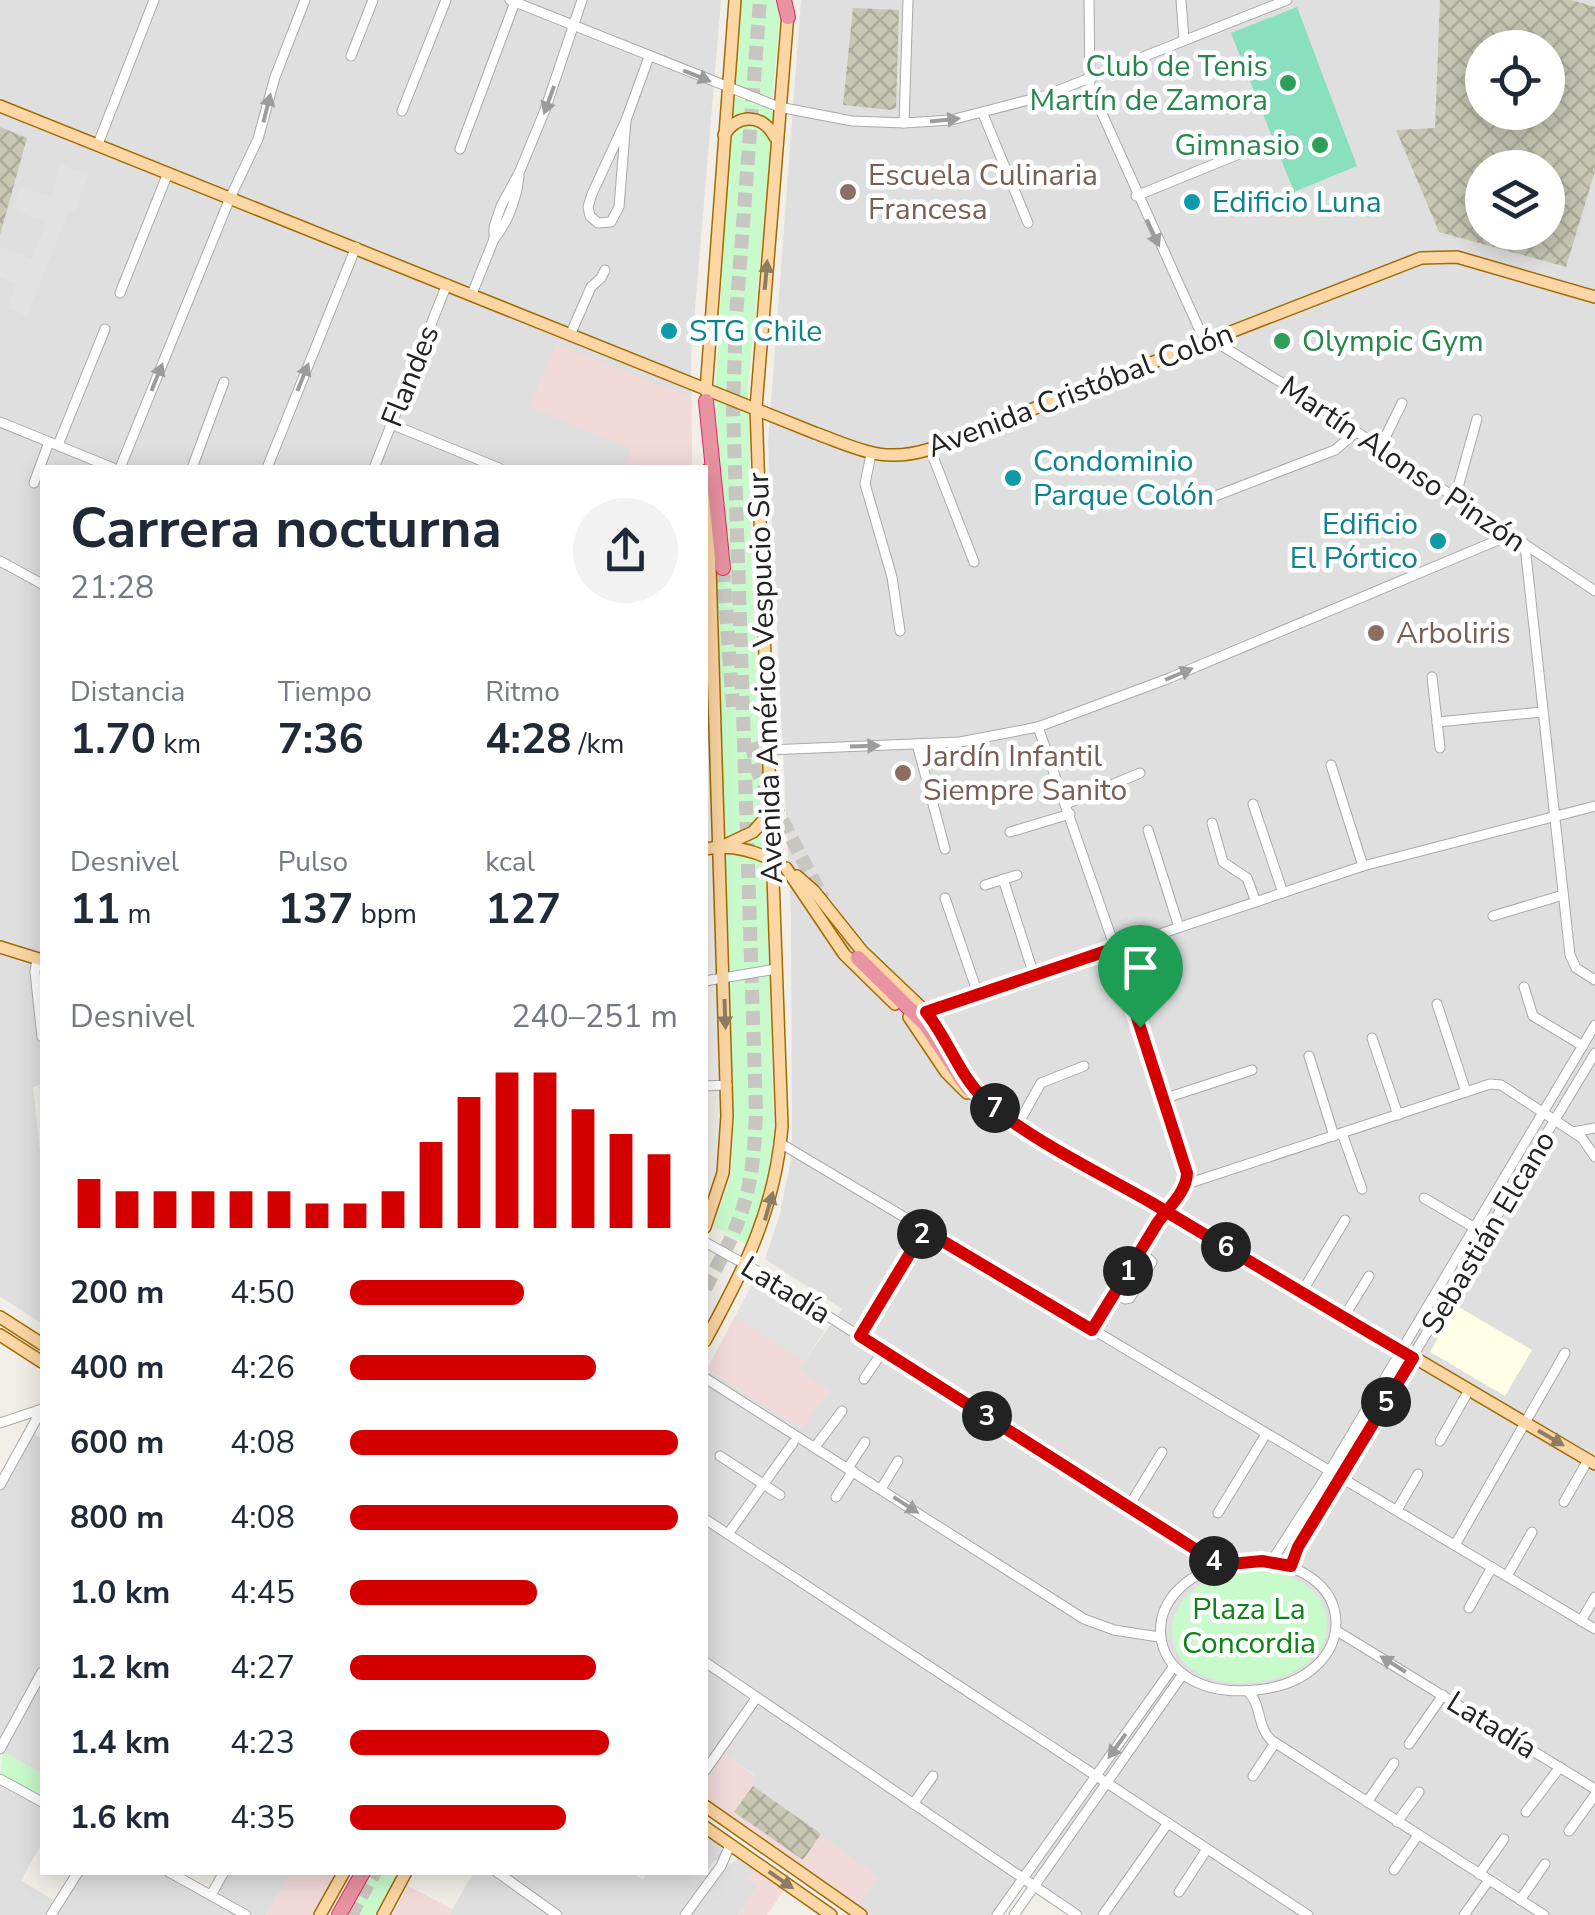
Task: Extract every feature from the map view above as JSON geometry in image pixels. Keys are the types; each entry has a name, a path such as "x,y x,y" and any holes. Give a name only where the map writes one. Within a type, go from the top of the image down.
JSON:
{"highway":[{"path":"786,0 788,16"},
{"path":"706,394 723,568"},
{"path":"858,958 926,1025 968,1088 1013,1121"},
{"path":"338,1915 361,1875"}],"main road":[{"name":"Avenida Américo Vespucio Sur","path":"706,465 706,394 736,0"},
{"name":"Avenida Américo Vespucio Sur","path":"708,1336 747,1265 773,1192 780,1144 756,408 788,16"},
{"name":"Avenida Cristóbal Colón","path":"0,106 570,333 706,394 756,408 871,454 897,458 930,449 1428,256 1457,257 1595,297"},
{"path":"724,135 739,120 758,120 771,130 776,146"},
{"name":"Avenida Américo Vespucio Sur","path":"708,630 712,848 724,978 727,1085 724,1162 708,1217"},
{"path":"712,848 746,836 770,812"},
{"path":"712,848 749,851 772,860 814,892 857,946 926,1012 971,1083 1013,1121"},
{"path":"786,868 844,954 911,1019 958,1085 973,1098 1592,1462"},
{"path":"0,946 40,960"},
{"path":"0,1317 40,1343"},
{"path":"0,1335 40,1361"},
{"path":"708,1808 861,1915"},
{"path":"708,1829 831,1915"},
{"path":"730,1845 740,1841 764,1846"},
{"path":"320,1915 342,1875"},
{"path":"382,1915 404,1875"}],"street":[{"path":"98,144 154,0"},
{"path":"118,465 258,140 275,77 306,0"},
{"path":"351,56 374,0"},
{"path":"402,111 446,0"},
{"path":"472,294 518,190 520,173 582,0"},
{"path":"904,123 908,0"},
{"path":"1089,0 1088,79 1196,326 1209,340"},
{"path":"1181,0 1184,40"},
{"path":"460,149 513,1 780,107 852,121 904,123 983,114 1088,79 1267,3 1287,0"},
{"path":"626,120 619,207 614,219 598,223 590,216 590,200 649,57"},
{"path":"983,114 1028,223"},
{"path":"1136,196 1249,150"},
{"path":"120,293 168,173"},
{"path":"268,465 356,248"},
{"path":"570,333 590,287 605,270"},
{"name":"Flandes","path":"375,465 447,284"},
{"path":"43,465 105,329"},
{"name":"Martín Alonso Pinzón","path":"1209,340 1232,350 1595,591"},
{"path":"193,465 224,382"},
{"path":"1380,448 1402,403"},
{"path":"1455,498 1477,419"},
{"path":"0,422 109,465"},
{"path":"391,424 492,465"},
{"path":"1206,500 1335,450 1356,432"},
{"path":"930,449 974,562"},
{"path":"871,454 865,484 892,576 900,631"},
{"path":"34,483 40,471"},
{"path":"768,750 981,739 1038,727 1167,679 1510,535"},
{"path":"1524,546 1572,962 1595,980"},
{"path":"0,561 40,583"},
{"path":"1432,677 1440,748"},
{"path":"1437,722 1542,712"},
{"path":"1038,727 1115,948 1187,1173 1187,1184"},
{"path":"917,744 945,850"},
{"path":"1331,766 1363,866"},
{"path":"1010,832 1068,809 1140,773"},
{"path":"1253,804 1283,893"},
{"path":"926,1012 1363,866 1595,806"},
{"path":"1212,823 1223,862 1248,878 1256,902"},
{"path":"1148,830 1178,927"},
{"path":"986,884 1017,874"},
{"path":"1003,879 1034,975"},
{"path":"1493,916 1563,895"},
{"path":"945,898 978,994"},
{"path":"40,960 35,972 40,1019"},
{"path":"708,981 776,969"},
{"path":"1524,987 1533,1016 1582,1046"},
{"path":"1438,1004 1466,1092"},
{"name":"Sebastián Elcano","path":"1291,1566 1474,1228 1595,1025"},
{"path":"1372,1038 1398,1115"},
{"name":"Sebastián Elcano","path":"1272,1562 1497,1218 1595,1053"},
{"path":"1309,1056 1362,1190"},
{"path":"1013,1121 1041,1083 1084,1066"},
{"path":"1163,1098 1252,1070"},
{"path":"1092,1330 1187,1184 1490,1084 1501,1085 1573,1132 1589,1145 1595,1157"},
{"path":"708,1086 727,1085"},
{"path":"1573,1132 1595,1128"},
{"path":"780,1144 1595,1629"},
{"name":"Sebastián Elcano","path":"1424,1198 1474,1228"},
{"path":"1485,1210 1497,1218"},
{"path":"1302,1292 1346,1220"},
{"path":"860,1336 924,1230"},
{"name":"Latadía","path":"708,1244 1220,1565"},
{"path":"1115,1293 1130,1298 1152,1262 1140,1251"},
{"path":"1344,1317 1369,1276"},
{"path":"864,1379 883,1351"},
{"path":"1455,1545 1566,1353"},
{"path":"708,1380 1084,1619 1114,1630 1159,1636"},
{"path":"1440,1441 1470,1390"},
{"path":"0,1422 40,1410"},
{"path":"814,1448 842,1411"},
{"path":"0,1486 40,1413"},
{"path":"1218,1513 1266,1434"},
{"path":"836,1497 865,1442"},
{"path":"728,1534 792,1443"},
{"path":"1129,1506 1162,1452"},
{"path":"720,1456 780,1495"},
{"path":"881,1488 898,1461"},
{"path":"1564,1502 1592,1462"},
{"path":"1397,1510 1418,1474"},
{"path":"708,1521 1308,1915"},
{"path":"1507,1576 1532,1532"},
{"path":"1272,1562 1291,1566 1327,1592 1336,1613 1336,1631 1328,1652 1311,1668 1265,1689 1211,1687 1183,1674 1165,1655 1159,1636 1163,1612 1173,1595 1191,1579 1220,1565 1272,1562"},
{"path":"1469,1608 1492,1567"},
{"path":"1581,1621 1595,1597"},
{"name":"Latadía","path":"1336,1631 1595,1792"},
{"path":"708,1664 1077,1915"},
{"path":"997,1915 1174,1666"},
{"path":"1014,1915 1183,1674"},
{"path":"0,1749 40,1676"},
{"path":"1256,1700 1265,1689"},
{"path":"1247,1691 1256,1700 1262,1730 1275,1742 1544,1915"},
{"path":"1408,1744 1443,1694"},
{"path":"708,1767 757,1697"},
{"path":"1253,1776 1275,1742"},
{"path":"1367,1802 1394,1763"},
{"path":"1526,1812 1560,1767"},
{"path":"914,1804 933,1776"},
{"path":"0,1779 40,1801"},
{"path":"1397,1822 1418,1792"},
{"path":"1569,1830 1595,1792"},
{"path":"1103,1915 1168,1824"},
{"path":"1394,1870 1418,1835"},
{"path":"1464,1915 1504,1839"},
{"path":"684,1915 722,1866 730,1845"},
{"path":"1179,1892 1207,1849"},
{"path":"722,1866 748,1857"},
{"path":"1520,1900 1545,1864"},
{"path":"51,1915 76,1875"},
{"path":"174,1875 246,1915"},
{"path":"211,1896 222,1875"},
{"path":"502,1875 557,1915"}],"shaded area":[{"path":"0,0 721,0 691,357 692,465 40,465 40,1085 33,1087 40,1151 40,1322 0,1297"},
{"path":"801,0 1595,0 1595,1915 1086,1915 708,1658 708,1374 711,1372 802,1428 798,1370 842,1309 765,1259 780,1214 792,1154 791,916 768,443"},
{"path":"1440,0 1572,0 1595,7 1595,171 1566,267 1504,250 1565,250 1565,150 1465,150 1465,239 1439,232 1396,130 1435,128"},
{"path":"853,8 899,10 896,108 843,105"},
{"path":"0,127 27,138 0,235"},
{"path":"61,164 89,175 75,210 68,213 27,316 7,308 16,284 0,277 0,246 32,259 46,223 13,209 21,186 50,197"},
{"path":"556,344 691,397 692,465 625,465 631,449 530,407"},
{"path":"752,1285 824,1331 799,1370 830,1391 802,1428 708,1367"},
{"path":"752,1285 824,1331 804,1361 735,1317"},
{"path":"1457,1306 1532,1350 1505,1396 1430,1352"},
{"path":"33,1433 40,1438 40,1668 0,1741 0,1493"},
{"path":"708,1670 748,1701 708,1759"},
{"path":"40,1684 40,1772 3,1752"},
{"path":"761,1706 1015,1879 1018,1882 995,1915 870,1915 857,1906 877,1877 750,1784 755,1775 724,1754 755,1707"},
{"path":"724,1753 755,1776 750,1784 878,1877 857,1906 708,1801 708,1777"},
{"path":"0,1785 40,1807 40,1847 21,1880 56,1902 44,1915 0,1915"},
{"path":"753,1786 821,1834 803,1860 734,1812"},
{"path":"708,1837 723,1853 708,1869"},
{"path":"738,1859 755,1870 748,1879 758,1886 738,1915 690,1915 725,1867"},
{"path":"755,1870 784,1890 767,1915 738,1915 758,1886 748,1879"},
{"path":"709,1874 679,1915 564,1915 511,1876 636,1875 642,1880 646,1875"},
{"path":"80,1875 164,1875 238,1915 55,1915"},
{"path":"227,1875 290,1875 266,1915 255,1915 222,1897 219,1890"},
{"path":"290,1875 339,1875 316,1915 266,1915"},
{"path":"472,1875 493,1875 552,1915 449,1915"},
{"path":"408,1886 452,1909 449,1915 392,1915"}],"green space":[{"path":"741,0 782,0 772,97 734,85"},
{"name":"Club de Tenis Martín de Zamora","path":"1297,7 1357,166 1294,192 1231,33"},
{"path":"732,96 775,110 748,385 774,1131 765,1189 747,1245 714,1226 730,1179 734,1133 714,414"},
{"name":"Plaza La Concordia","path":"1243,1570 1279,1573 1305,1585 1321,1601 1327,1621 1323,1642 1310,1660 1287,1674 1255,1682 1220,1681 1195,1671 1179,1655 1172,1635 1175,1615 1188,1595 1210,1580"},
{"path":"3,1752 40,1772 40,1797 0,1775"},
{"path":"369,1875 397,1875 375,1915 344,1915"}],"tunnel":[{"path":"708,1282 744,1203 756,1111 733,408 736,316 760,0"},
{"path":"723,568 733,707"},
{"path":"751,743 759,775 823,899"},
{"path":"833,919 858,958"},
{"path":"351,1915 373,1875"}],"place":[{"name":"Club de Tenis Martín de Zamora","path":"1288,83"},
{"name":"Gimnasio","path":"1320,145"},
{"name":"Escuela Culinaria Francesa","path":"848,192"},
{"name":"Edificio Luna","path":"1192,202"},
{"name":"STG Chile","path":"669,331"},
{"name":"Olympic Gym","path":"1282,341"},
{"name":"Condominio Parque Colón","path":"1013,478"},
{"name":"Edificio El Pórtico","path":"1438,541"},
{"name":"Arboliris","path":"1376,633"},
{"name":"Jardín Infantil Siempre Sanito","path":"903,773"}],"route":[{"path":"1140,1027 1115,948 926,1012 979,1094 1008,1118 1166,1211 1413,1358 1298,1547 1291,1566 1262,1561 1220,1565 860,1336 924,1230 1092,1330 1158,1222 1162,1217 1166,1211 1169,1206 1187,1184 1187,1173 1140,1027"}]}
